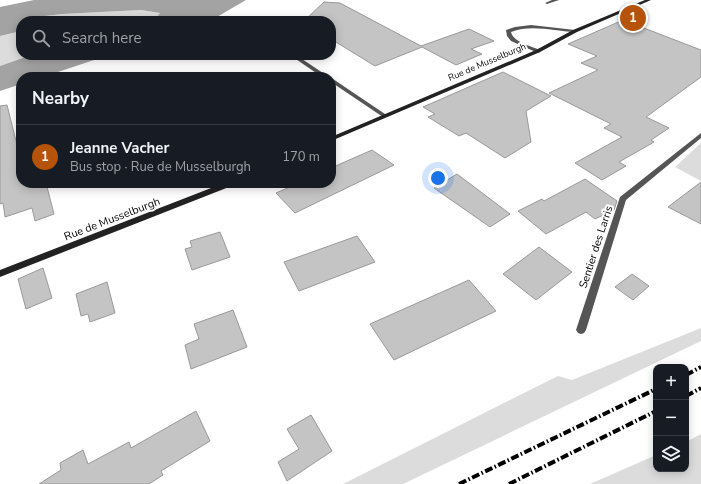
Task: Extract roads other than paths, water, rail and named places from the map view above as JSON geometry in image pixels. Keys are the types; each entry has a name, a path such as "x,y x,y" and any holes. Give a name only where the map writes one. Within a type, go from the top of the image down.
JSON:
{"street":[{"path":"547,3 556,0"},
{"name":"Rue de Musselburgh","path":"336,137 538,50 575,31 645,0"},
{"path":"538,50 513,40 509,36 508,31 514,28 529,27 575,31"},
{"path":"300,60 318,72"},
{"path":"336,83 385,116"},
{"name":"Sentier des Larris","path":"581,330 623,199 701,135"},
{"name":"Rue de Musselburgh","path":"0,274 218,188"}],"railway":[{"path":"689,373 701,367"},
{"path":"689,394 701,388"},
{"path":"459,484 653,390"},
{"path":"509,484 653,412"}],"place":[{"name":"Jeanne Vacher","path":"633,18"}]}
